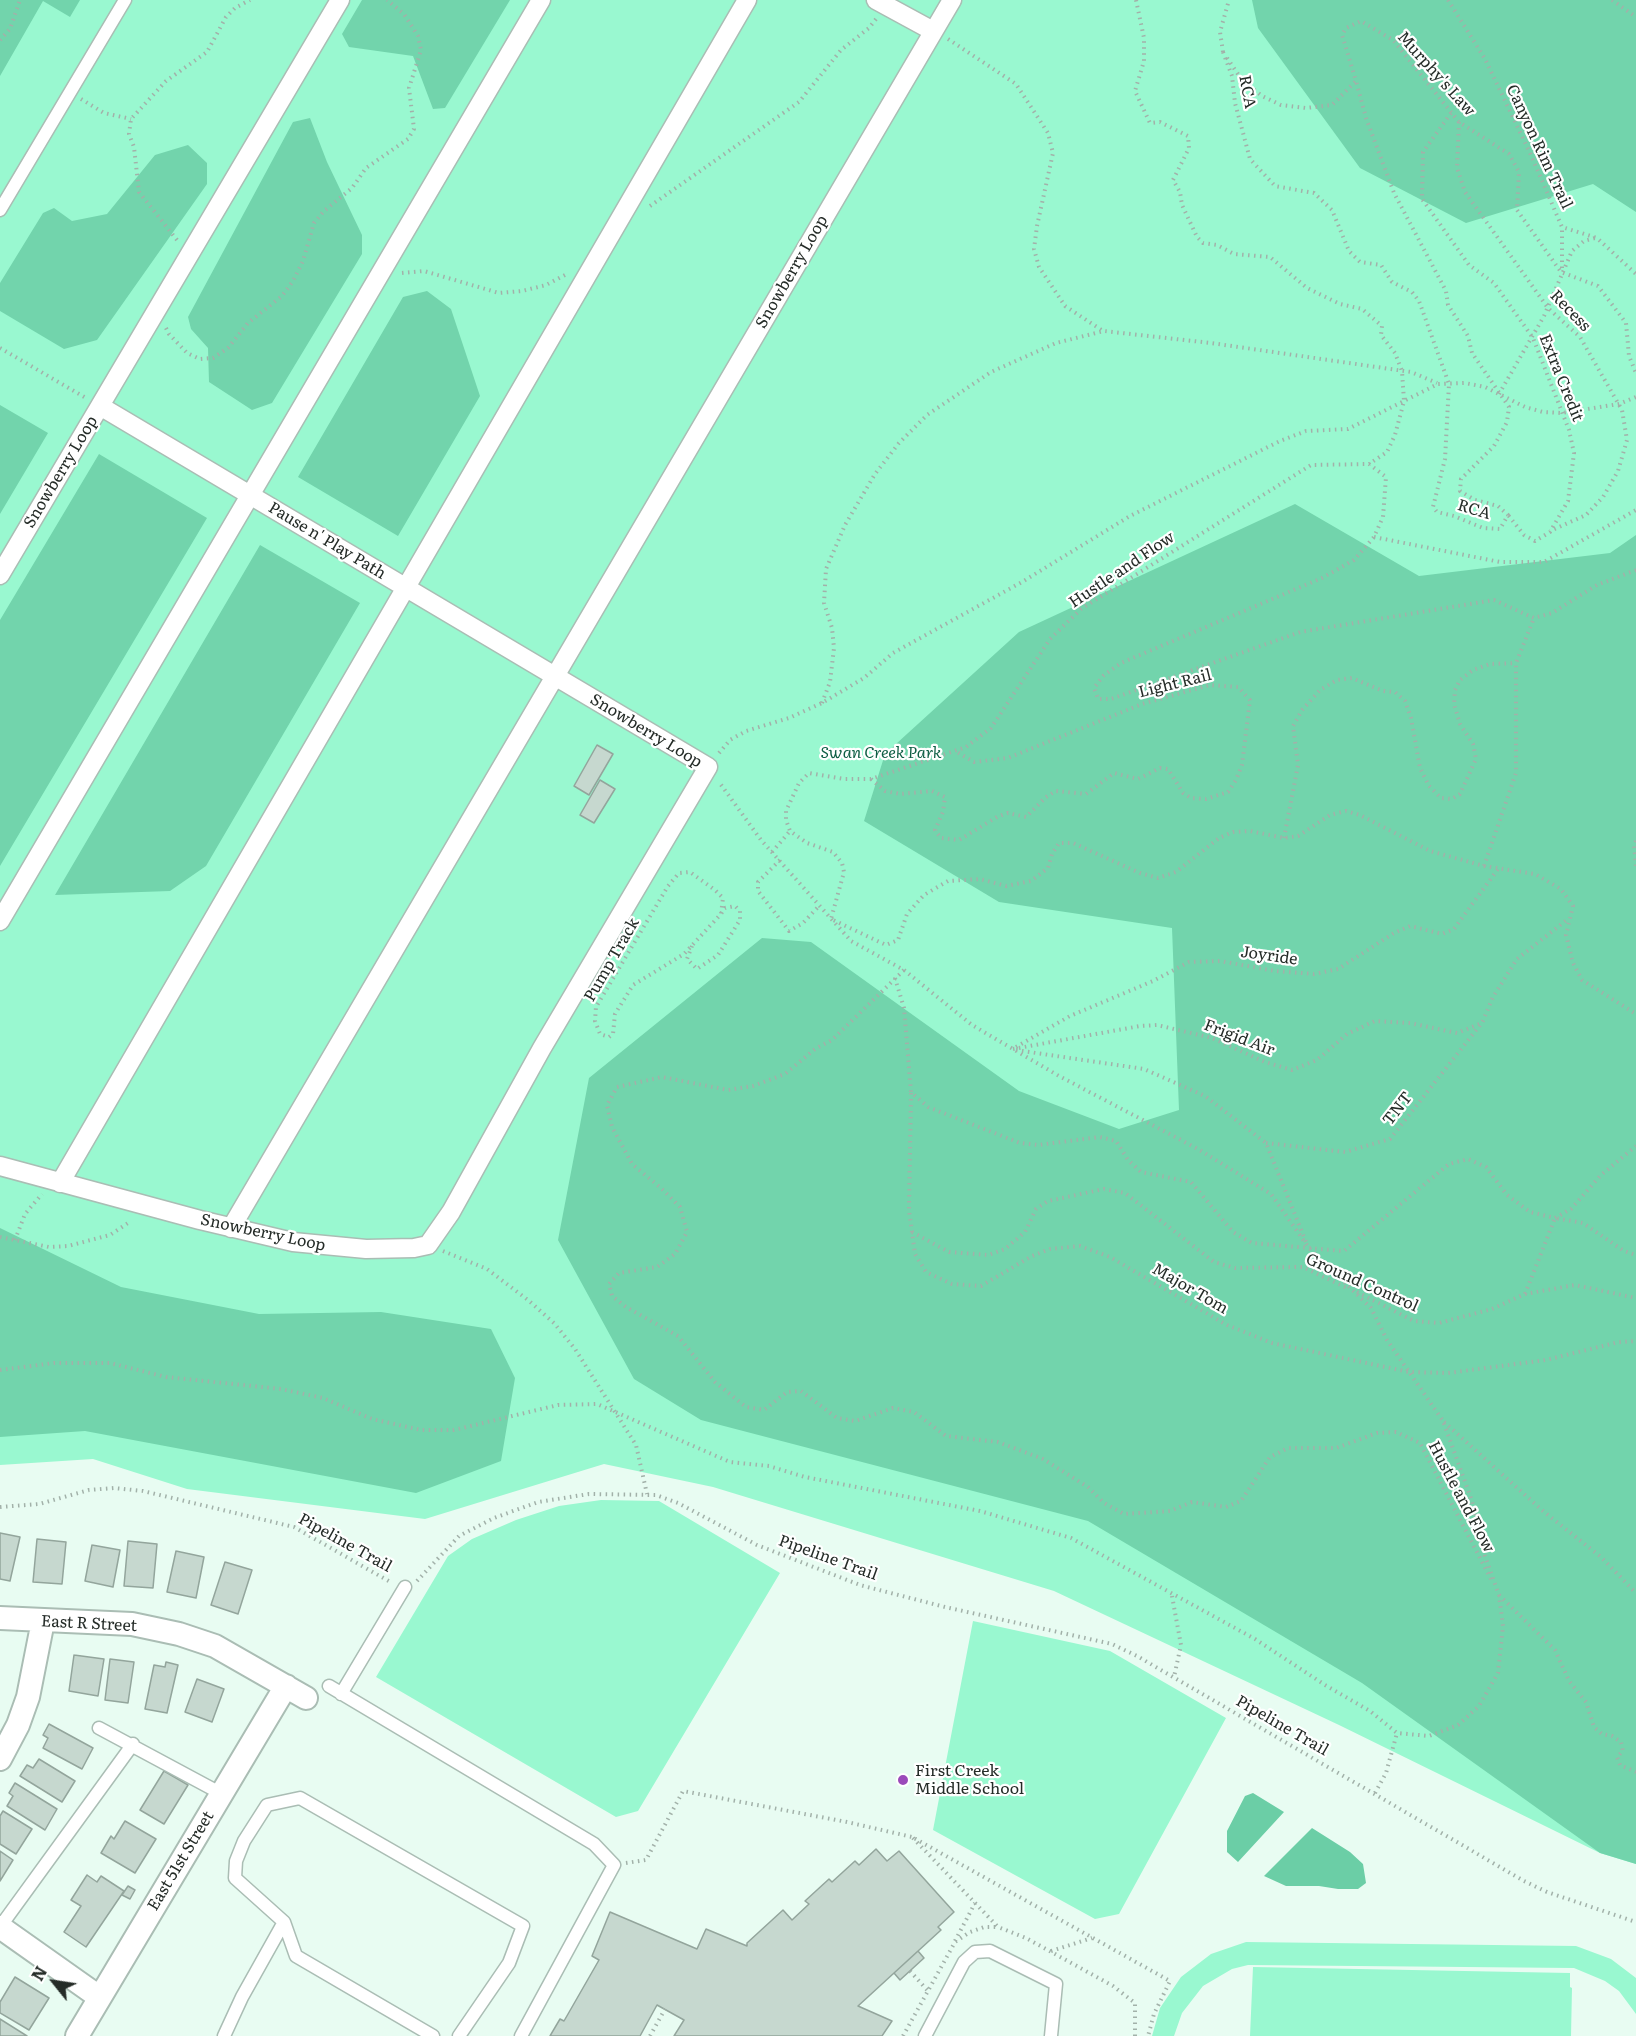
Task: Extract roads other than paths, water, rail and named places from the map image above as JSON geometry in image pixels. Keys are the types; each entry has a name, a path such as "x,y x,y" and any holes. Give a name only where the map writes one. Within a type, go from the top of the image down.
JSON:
{"street":[{"path":"100,406 340,0"},
{"path":"0,921 541,0"},
{"path":"60,1183 747,0"},
{"path":"876,0 933,31"},
{"name":"Snowberry Loop","path":"0,1166 231,1228 322,1246 366,1250 414,1248 428,1245 450,1212 542,1048 708,767 555,676 952,0"},
{"name":"Pause n' Play Path","path":"100,406 555,676"},
{"name":"Snowberry Loop","path":"0,574 100,406"},
{"path":"231,1228 555,676"},
{"name":"East R Street","path":"0,1618 132,1624 179,1634 215,1646 306,1698"},
{"path":"0,1759 18,1725 27,1697 43,1621"},
{"name":"East 51st Street","path":"77,2036 286,1686"},
{"path":"0,1927 99,1997"}],"lane":[{"path":"0,210 125,0"},
{"path":"341,1694 405,1587"},
{"path":"328,1686 594,1844 614,1865 521,2036"},
{"path":"99,1728 133,1744 222,1794"},
{"path":"0,1927 133,1744"},
{"path":"433,2036 296,1956 284,1922 235,1878 236,1861 244,1841 267,1805 300,1798 523,1926 509,1963 459,2036"},
{"path":"224,2036 242,1997 284,1922"},
{"path":"925,2036 964,1962 975,1952 990,1950 1056,1984 1051,2036"}],"place":[{"name":"First Creek Middle School","path":"903,1780"}],"park label":[{"name":"Swan Creek Park","path":"881,753"}]}
